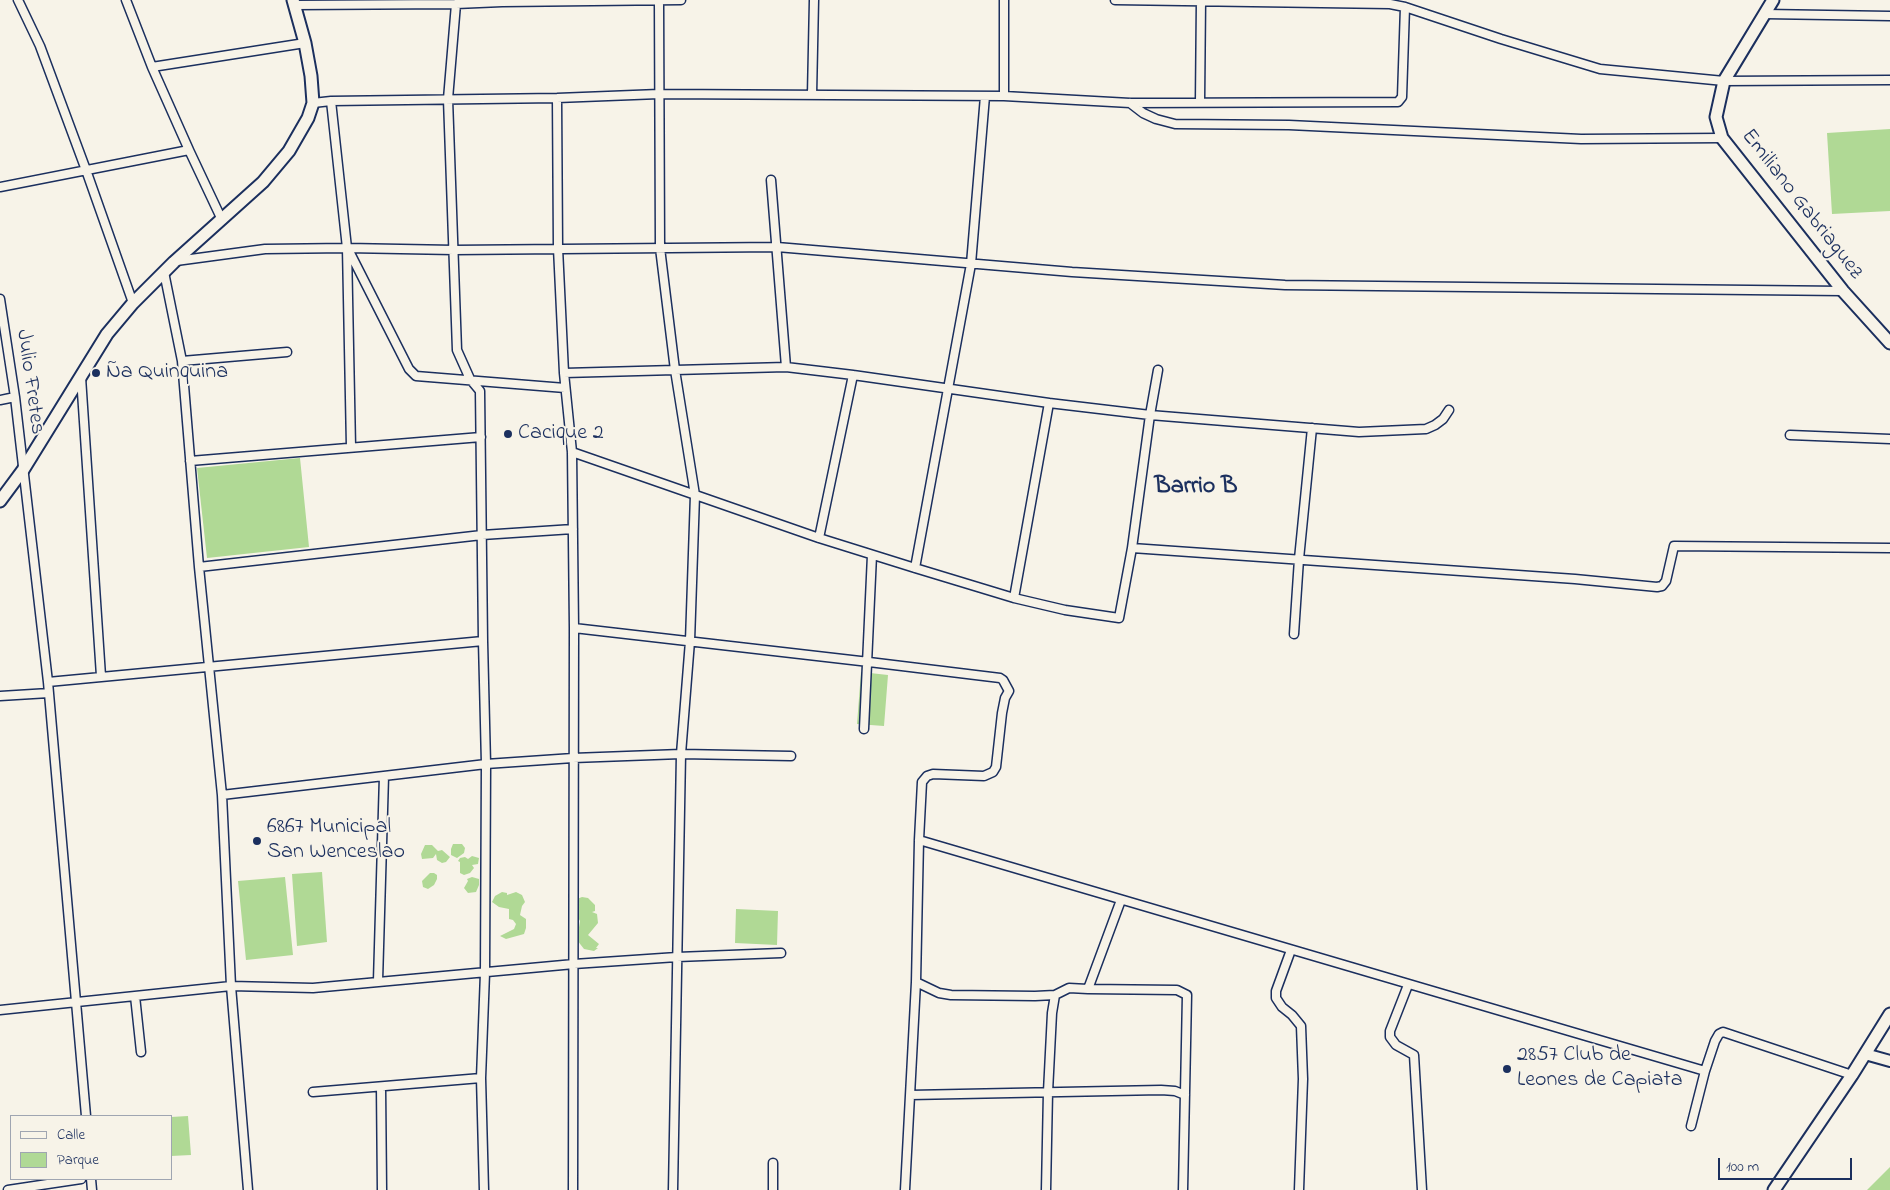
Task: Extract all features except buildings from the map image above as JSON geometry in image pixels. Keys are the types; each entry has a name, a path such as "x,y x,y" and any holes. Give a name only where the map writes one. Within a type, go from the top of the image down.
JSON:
{"main road":[{"name":"Emiliano Gabriaguez","path":"1773,0 1724,80 1716,117 1722,138 1843,291 1890,343"},
{"path":"0,502 23,470 107,334 133,303 174,262 263,182 289,151 308,118 312,103 311,76 305,42 293,2"},
{"path":"1774,1190 1852,1075 1890,1014"}],"street":[{"path":"18,0 40,46 133,303"},
{"path":"126,0 152,67 222,220"},
{"path":"293,2 456,4 502,1 681,0"},
{"path":"812,95 814,0"},
{"path":"1004,0 1004,96"},
{"path":"1115,0 1392,2 1501,39 1600,69 1724,80 1890,80"},
{"path":"1200,102 1201,0"},
{"path":"659,1 660,248 675,370 695,495 690,641 681,754 673,1190"},
{"path":"456,4 448,98 457,350 470,379 480,391 486,764 485,973 481,1078 484,1190"},
{"path":"312,103 659,94 1004,96 1130,103 1398,102 1402,97 1405,7"},
{"path":"1764,14 1890,16"},
{"path":"152,67 305,42"},
{"path":"915,568 971,264 986,96"},
{"path":"556,98 558,248 565,388 572,452 574,628 573,1190"},
{"path":"332,101 347,248 351,447"},
{"path":"1130,103 1143,113 1174,124 1289,125 1581,138 1722,138"},
{"path":"0,187 189,150"},
{"path":"771,180 786,367"},
{"path":"174,262 265,249 454,250 777,247 971,264 1285,285 1843,291"},
{"path":"347,248 409,369 416,376 565,388"},
{"path":"164,272 182,361 199,567 222,795 231,986 248,1190"},
{"name":"Julio Fretes","path":"0,299 15,397 48,682 86,1115"},
{"path":"182,361 287,352"},
{"path":"564,373 786,367 1150,415 1359,432 1414,430 1434,425 1449,410"},
{"path":"572,452 872,555 1014,598 1065,610 1119,618 1132,548 1158,370"},
{"path":"81,375 101,676"},
{"path":"819,538 853,375"},
{"path":"0,400 15,397"},
{"path":"1014,598 1049,403"},
{"path":"1294,634 1299,559 1312,428"},
{"path":"1790,435 1890,438"},
{"path":"190,461 481,436"},
{"path":"199,567 482,535 573,530"},
{"path":"1132,548 1657,586 1662,586 1666,581 1674,546 1890,548"},
{"path":"864,729 869,662 872,555"},
{"path":"574,628 1000,678 1006,685 1009,691 1005,698 1002,713 996,767 992,772 984,776 933,774 927,776 922,782 916,982 905,1190"},
{"path":"48,682 483,641"},
{"path":"0,696 49,693"},
{"path":"222,795 486,764 573,758 681,754 791,756"},
{"path":"378,981 384,776"},
{"path":"919,840 1704,1071"},
{"path":"1088,989 1121,900"},
{"path":"1291,950 1276,991 1276,998 1301,1026 1303,1080 1299,1190"},
{"path":"0,1010 231,986 313,988 574,964 677,957 781,953"},
{"path":"916,982 939,993 951,996 1054,995 1069,988 1178,990 1187,995 1183,1190"},
{"path":"1408,985 1390,1031 1390,1038 1396,1045 1414,1055 1422,1190"},
{"path":"1046,1190 1048,1092 1054,995"},
{"path":"135,996 141,1052"},
{"path":"1691,1126 1704,1071 1715,1040 1723,1032 1852,1075"},
{"path":"1865,1054 1890,1061"},
{"path":"313,1092 481,1078"},
{"path":"381,1086 382,1190"},
{"path":"910,1095 1048,1092 1101,1093 1161,1090 1175,1091 1185,1095"},
{"path":"773,1190 774,1163"},
{"path":"8,1190 74,1180"}],"green space":[{"path":"1890,129 1890,211 1832,214 1827,133"},
{"path":"300,458 309,547 207,558 197,468"},
{"path":"861,672 888,675 884,726 857,724"},
{"path":"453,844 462,844 465,848 464,853 457,858 451,855"},
{"path":"425,845 432,845 438,851 442,850 450,857 446,862 442,863 437,860 436,854 433,858 422,859 421,854"},
{"path":"472,856 479,858 478,864 472,865 474,868 470,873 464,875 460,873 460,862 458,861 460,858 465,857 468,859"},
{"path":"322,872 327,942 297,946 292,874"},
{"path":"430,873 437,875 437,879 434,885 428,889 423,887 422,881"},
{"path":"285,877 293,955 246,960 238,881"},
{"path":"472,877 479,879 479,885 476,892 468,893 464,888 468,881 467,879"},
{"path":"502,892 507,893 507,895 516,892 522,895 525,902 520,915 526,919 524,934 506,939 500,936 514,929 516,924 513,920 509,919 509,909 499,907 492,902 495,896"},
{"path":"582,897 588,898 595,905 595,911 592,912 597,914 598,923 588,935 599,944 596,948 598,948 594,951 584,949 577,940 580,921 577,916 577,899"},
{"path":"736,909 778,911 777,945 735,943"},
{"path":"188,1116 191,1155 172,1156 172,1117"},
{"path":"1890,1167 1890,1190 1867,1190"}],"place":[{"name":"Ña Quinquina","path":"96,373"},
{"name":"Cacique 2","path":"508,434"},
{"name":"6867 Municipal San Wenceslao","path":"257,841"},
{"name":"2857 Club de Leones de Capiata","path":"1507,1069"}],"district":[{"name":"Barrio B","path":"1196,488"}]}
